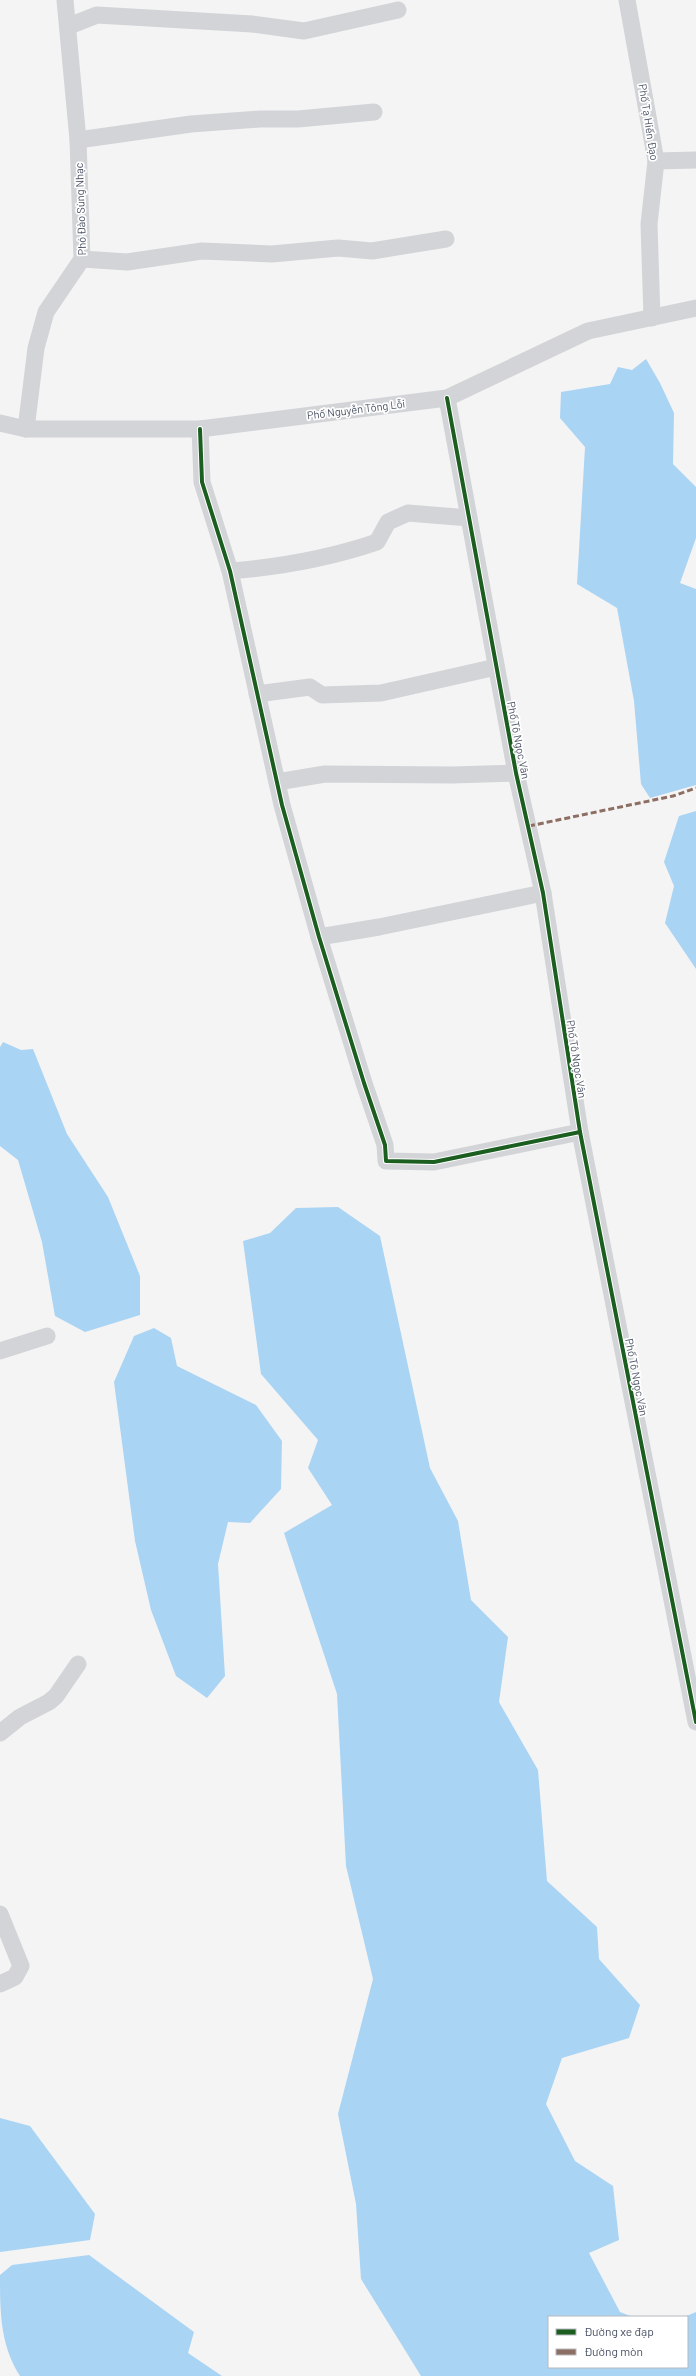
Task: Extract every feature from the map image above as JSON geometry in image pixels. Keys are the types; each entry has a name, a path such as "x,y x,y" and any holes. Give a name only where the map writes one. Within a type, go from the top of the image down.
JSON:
{"street":[{"name":"Phó Đào Sùng Nhạc","path":"26,429 36,348 46,312 82,259 78,140 65,0"},
{"name":"Phố Tạ Hiến Đạo","path":"628,0 656,161 649,224 652,318"},
{"path":"68,26 97,15 173,18 304,31 398,10"},
{"path":"78,140 191,124 260,119 298,119 374,112"},
{"path":"656,161 696,160"},
{"path":"82,259 127,262 202,251 272,254 338,248 372,251 446,239"},
{"name":"Phố Nguyễn Tông Lỗi","path":"0,423 26,429 200,429 447,398 588,331 696,308"},
{"name":"Phố Tô Ngọc Vân","path":"447,398 516,773 543,893 580,1132 696,1722"},
{"path":"200,429 202,482 230,571 277,782 319,937 364,1082 386,1145 386,1161 434,1162 580,1132"},
{"path":"230,571 260,569 344,553 377,542 388,522 408,512 468,518"},
{"path":"257,694 310,687 322,695 381,693 496,667"},
{"path":"277,782 324,774 452,775 516,773"},
{"path":"319,937 379,927 543,893"},
{"path":"0,1351 47,1336"},
{"path":"0,1733 20,1717 49,1702 56,1696 78,1664"},
{"path":"0,1914 20,1961 19,1972 15,1977 0,1984"}],"water":[{"path":"646,359 660,383 674,413 673,464 696,487 696,538 680,583 696,589 696,785 650,798 641,784 634,701 617,608 577,584 585,447 560,418 561,392 610,384 618,367 632,370"},
{"path":"696,811 696,969 665,923 674,886 664,862 679,816"},
{"path":"3,1042 21,1050 33,1049 67,1134 108,1197 140,1276 140,1315 85,1332 55,1316 42,1242 18,1160 0,1146 0,1047"},
{"path":"338,1207 380,1236 430,1468 458,1521 471,1600 508,1637 499,1702 538,1770 547,1881 597,1927 599,1959 640,2005 629,2038 562,2058 546,2104 575,2161 613,2186 619,2240 589,2253 620,2312 630,2316 548,2316 548,2368 688,2368 688,2316 686,2316 696,2312 696,2376 421,2376 361,2279 356,2204 338,2114 373,1979 346,1866 337,1694 284,1533 332,1505 308,1468 318,1440 261,1374 243,1241 270,1233 296,1208"},
{"path":"154,1328 171,1338 177,1366 256,1405 282,1441 281,1489 250,1523 228,1522 218,1564 225,1676 207,1698 176,1676 151,1610 135,1541 114,1382 134,1336"},
{"path":"0,2118 30,2126 95,2214 90,2240 0,2252"},
{"path":"89,2255 194,2332 188,2353 222,2376 20,2376 8,2352 2,2327 0,2275 12,2265"}],"marked path":[{"path":"529,826 673,796 696,788"}],"cycle path":[{"path":"447,398 516,773 543,893 580,1132 696,1722"},
{"path":"200,429 202,482 230,571 282,805 319,937 364,1083 385,1145 386,1161 434,1162 580,1132"}]}
